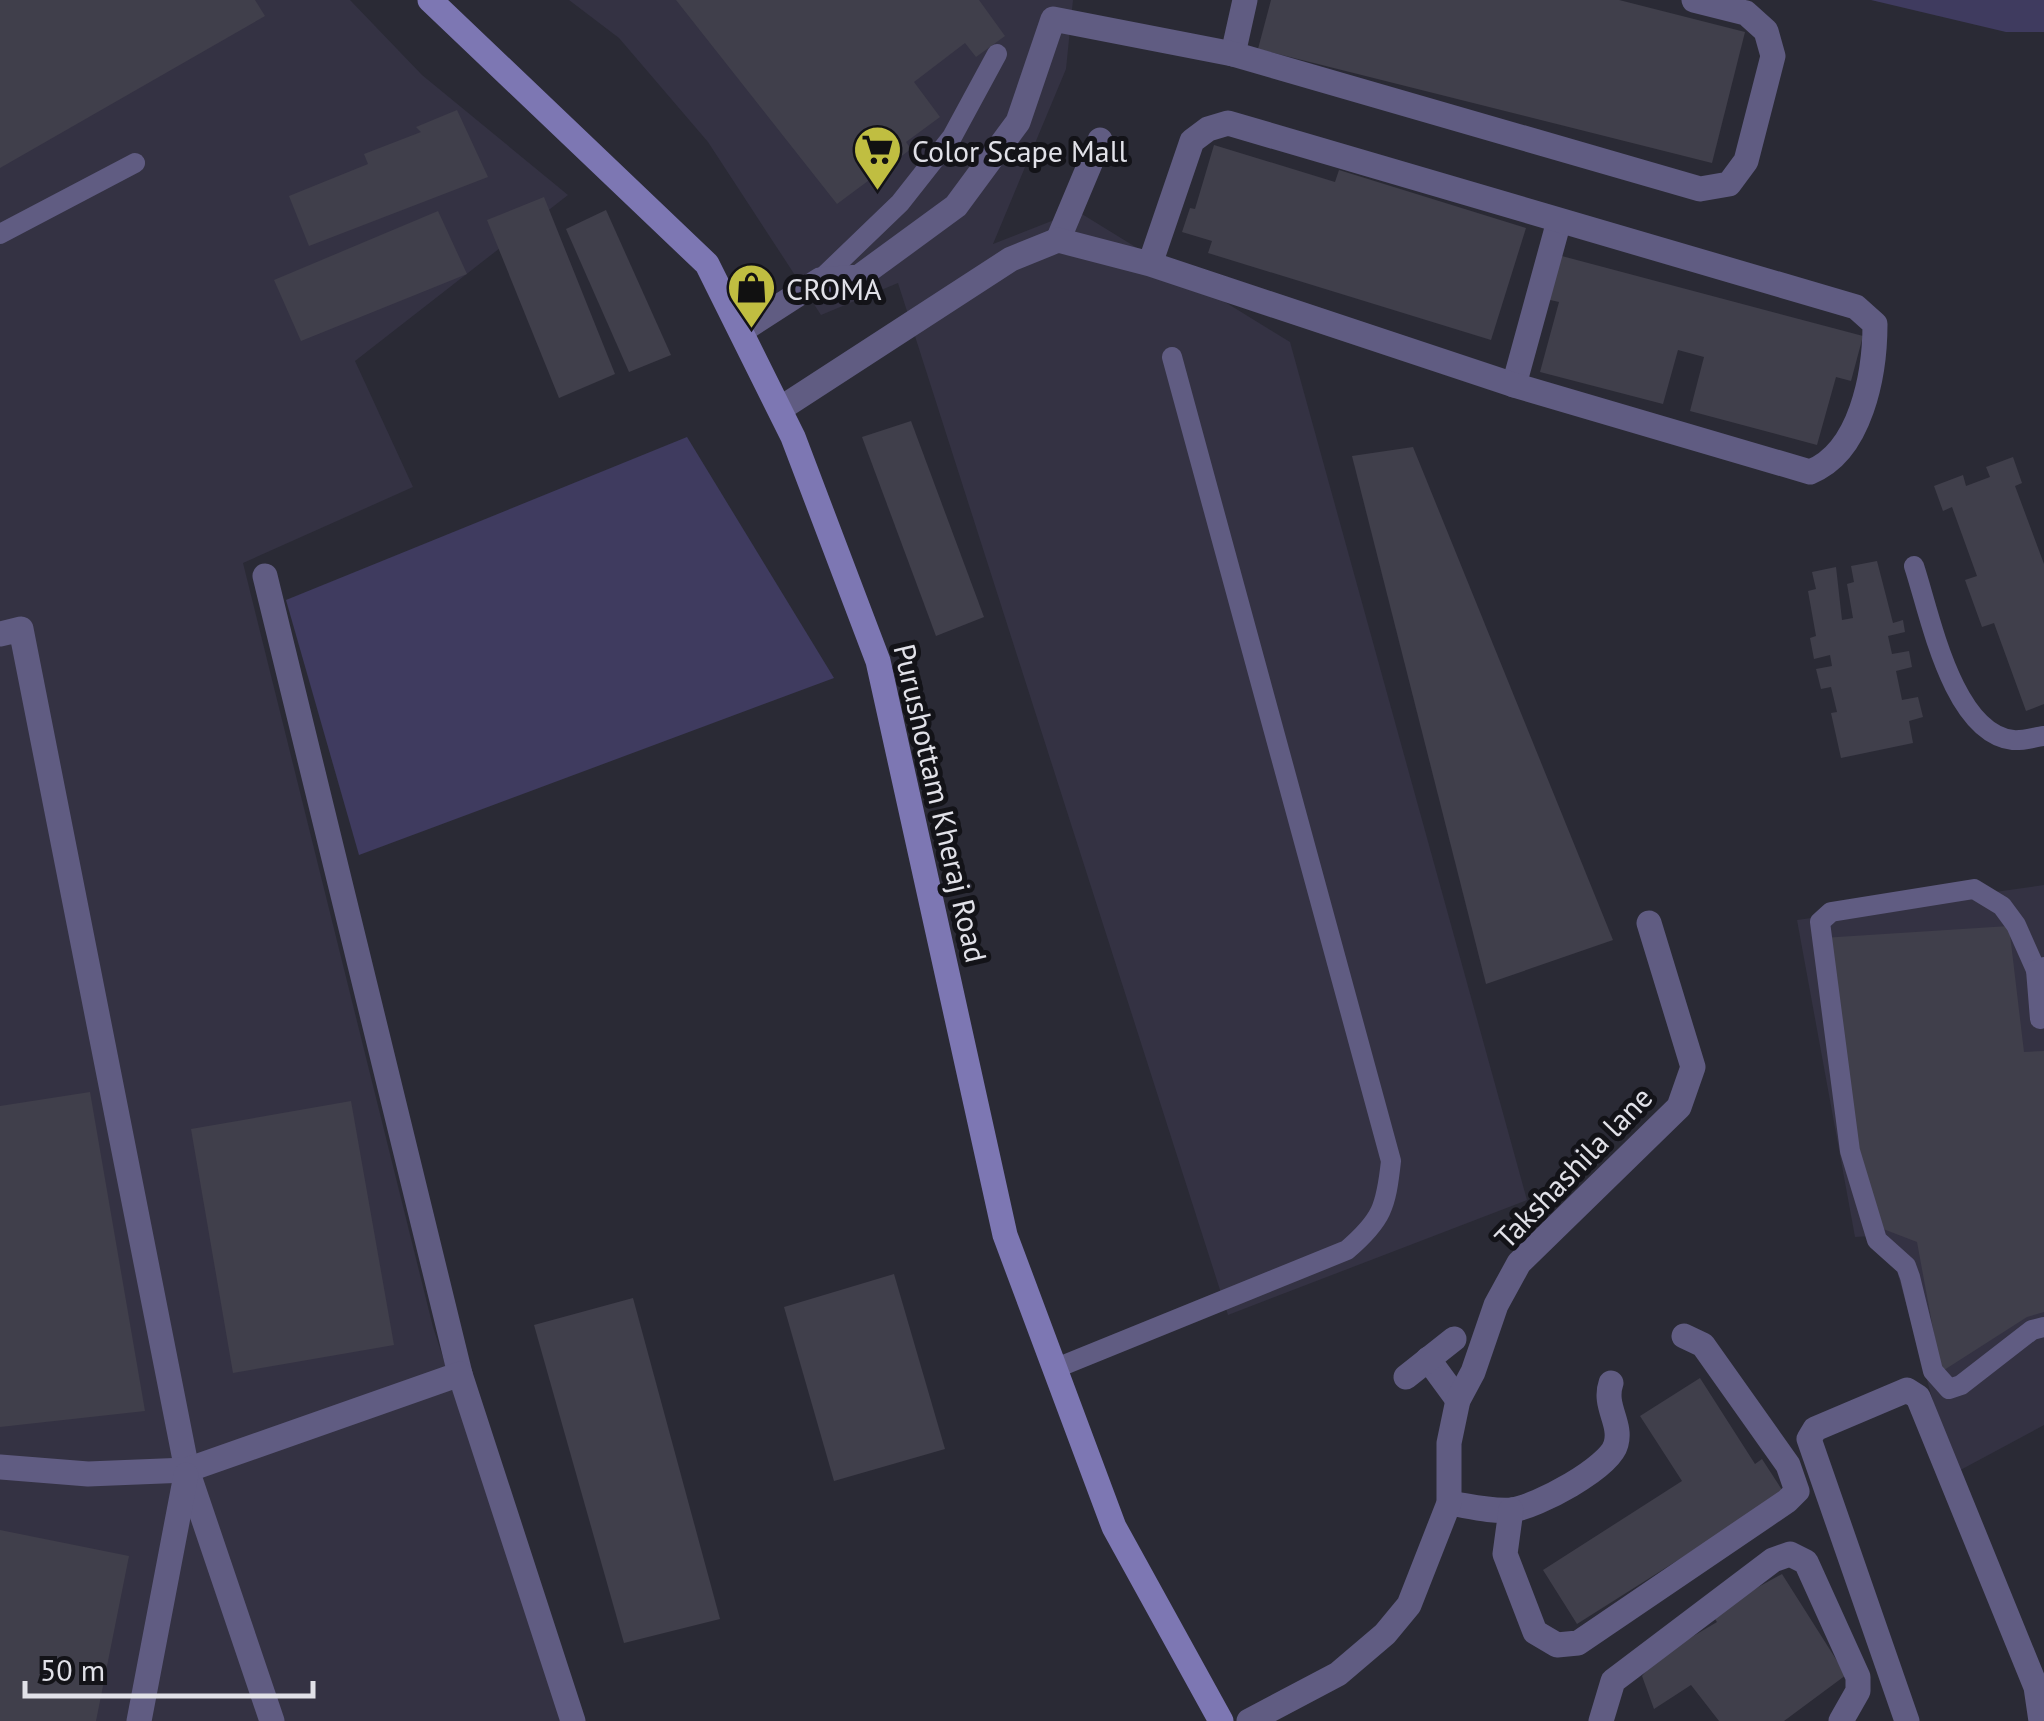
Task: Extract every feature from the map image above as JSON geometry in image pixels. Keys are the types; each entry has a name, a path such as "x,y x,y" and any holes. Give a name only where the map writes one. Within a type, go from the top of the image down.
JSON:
{"street":[{"path":"1233,54 1245,0"},
{"path":"741,331 820,280 859,276 956,206 1018,122 1054,9 1233,54 1700,189 1729,184 1746,160 1773,56 1766,31 1746,13 1694,0"},
{"name":"Purushottam Kheraj Road","path":"437,3 708,264 780,409 878,661 1005,1235 1114,1527 1220,1721"},
{"path":"780,409 1011,259 1058,240 1150,264 1514,385 1810,472 1829,464 1849,441 1875,355 1875,324 1856,306 1228,123 1208,129 1192,141 1150,264"},
{"path":"1058,240 1100,140"},
{"path":"1514,385 1558,221"},
{"path":"265,576 460,1374 572,1721"},
{"path":"0,634 21,630 187,1470 272,1721"},
{"name":"Takshashila lane","path":"1249,1721 1338,1674 1385,1634 1409,1605 1449,1503 1449,1443 1458,1400 1473,1372 1496,1305 1519,1263 1679,1107 1690,1086 1693,1068 1649,923"},
{"path":"1511,1510 1504,1554 1535,1632 1557,1644 1578,1643 1788,1501 1797,1490 1788,1465 1703,1345 1684,1336"},
{"path":"1406,1376 1454,1339"},
{"path":"1428,1360 1458,1400"},
{"path":"0,1467 88,1474 187,1470 460,1374"},
{"path":"1449,1503 1511,1510 1530,1505 1592,1472 1616,1449 1618,1434 1607,1395 1611,1383"},
{"path":"1907,1721 1809,1439 1815,1429 1908,1390 1918,1397 2036,1688 2041,1721"},
{"path":"139,1721 187,1470"},
{"path":"1601,1721 1613,1681 1773,1560 1790,1554 1806,1562 1858,1677 1858,1691 1840,1721"}],"lane":[{"path":"820,280 900,203 941,150 997,54"},
{"path":"0,234 135,164"},
{"path":"1054,1369 1346,1250 1372,1228 1386,1203 1390,1161 1172,357"},
{"path":"1914,566 1950,679 1972,716 1988,732 2013,740 2044,736"},
{"path":"2040,1019 2040,969 2002,906 1974,889 1832,912 1820,922 1850,1151 1877,1240 1906,1266 1933,1371 1949,1389 1961,1385 2032,1330 2044,1327"}],"shaded area":[{"path":"0,0 350,0 422,75 568,195 355,361 413,487 243,563 433,1327 562,1721 0,1721"},
{"path":"569,0 1073,0 1066,69 993,244 1077,211 1290,342 1527,1200 1228,1315 898,283 821,315 708,142 619,38"},
{"path":"1871,0 2044,0 2044,32 2006,32"},
{"path":"687,437 834,678 359,855 286,600"},
{"path":"2044,885 2044,1425 1953,1474 1887,1235 1855,1237 1797,920"}],"building":[{"path":"0,0 255,0 265,16 0,168"},
{"path":"676,0 979,0 1005,36 976,57 965,43 914,82 940,117 906,142 911,149 837,204"},
{"path":"1271,0 1619,0 1745,32 1712,163 1258,49"},
{"path":"457,110 488,177 309,246 289,196 368,164 364,154 421,132 416,127"},
{"path":"1214,145 1335,182 1339,170 1526,228 1491,340 1208,253 1212,241 1182,232 1190,208 1195,209"},
{"path":"544,197 615,374 559,398 487,220"},
{"path":"606,210 671,355 629,372 566,229"},
{"path":"438,211 467,274 301,341 274,280"},
{"path":"1558,255 1863,336 1851,381 1836,377 1817,445 1690,411 1704,357 1678,350 1663,404 1540,372 1559,302 1546,299"},
{"path":"911,421 984,617 936,636 862,437"},
{"path":"1413,447 1613,940 1486,984 1352,456"},
{"path":"2013,457 2022,483 2015,486 2044,564 2044,704 2026,711 1994,623 1982,627 1965,580 1977,576 1952,507 1943,511 1934,486 1963,475 1966,486 1990,477 1986,467"},
{"path":"1877,561 1893,623 1903,620 1905,632 1888,636 1892,654 1909,651 1912,667 1896,671 1902,700 1918,697 1923,717 1909,721 1913,743 1841,758 1831,713 1837,712 1831,687 1821,689 1816,669 1832,666 1830,655 1814,659 1810,638 1816,636 1808,591 1816,589 1812,572 1836,567 1842,620 1853,618 1847,584 1854,582 1851,566"},
{"path":"2009,926 2024,1052 2044,1051 2044,1312 2027,1317 1941,1372 1917,1242 1878,1227 1855,1137 1822,938"},
{"path":"90,1092 145,1411 0,1427 0,1106"},
{"path":"351,1101 394,1345 233,1373 191,1129"},
{"path":"894,1274 945,1449 834,1481 784,1307"},
{"path":"633,1298 720,1619 624,1643 534,1325"},
{"path":"1700,1378 1755,1464 1762,1459 1784,1493 1577,1624 1543,1570 1682,1481 1640,1416"},
{"path":"0,1530 129,1556 96,1721 0,1721"},
{"path":"1782,1574 1846,1675 1784,1721 1719,1721 1691,1685 1654,1709 1642,1676 1658,1657 1717,1622 1711,1613"}],"place":[{"name":"Color Scape Mall","path":"877,192"},
{"name":"CROMA","path":"751,330"}]}
